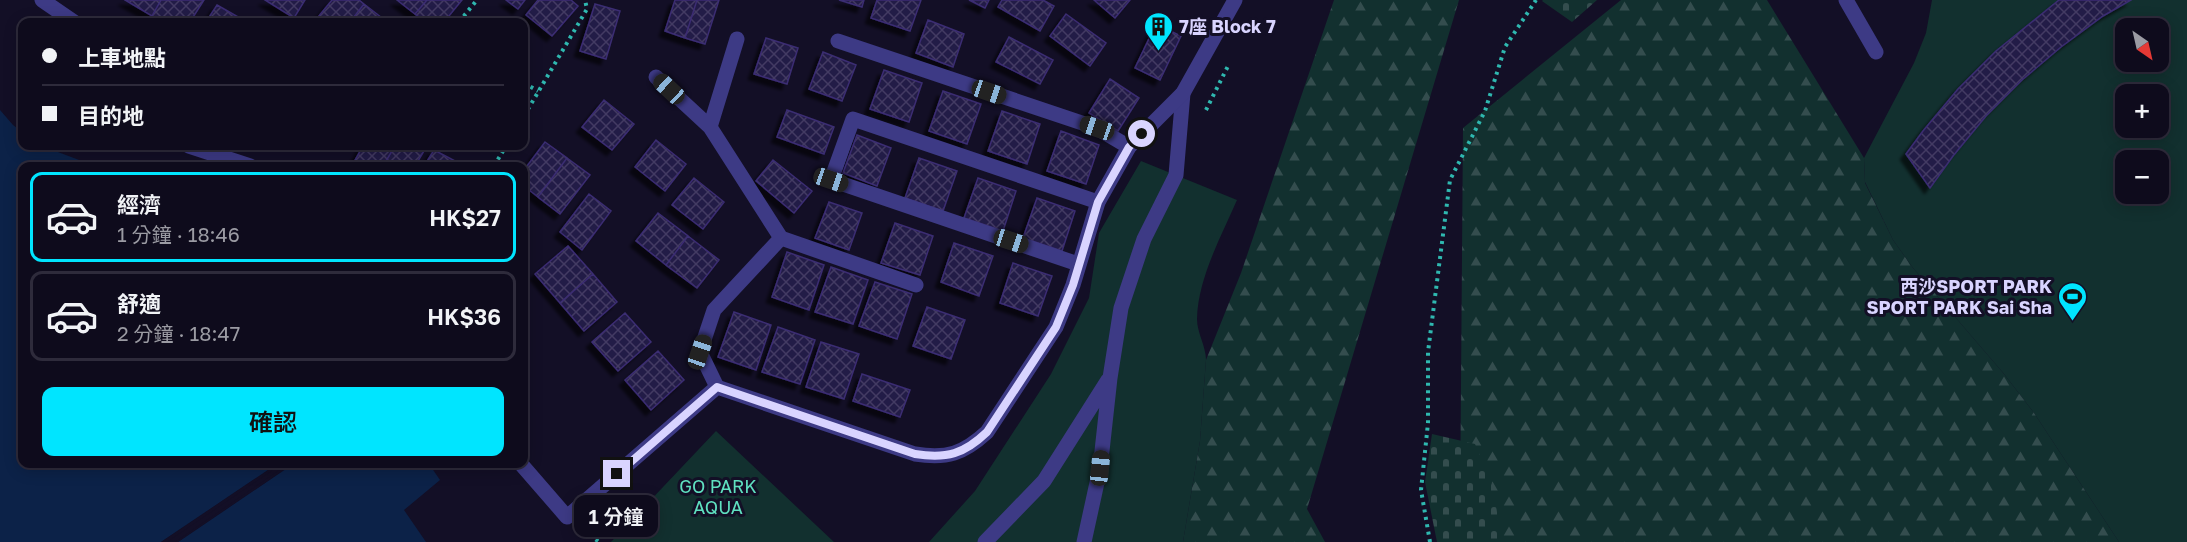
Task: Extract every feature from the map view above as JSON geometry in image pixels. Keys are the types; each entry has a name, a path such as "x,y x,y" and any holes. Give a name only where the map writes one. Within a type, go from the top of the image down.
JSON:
{"street":[{"path":"42,0 68,18"},
{"path":"781,238 714,310 700,352 717,387 915,454 935,457 954,454 973,445 987,432 1056,327 1073,285 1098,202 1129,147 1183,93 1234,0"},
{"path":"1846,0 1876,52"},
{"path":"710,127 737,39"},
{"path":"838,40 1097,128 1129,147"},
{"path":"656,77 710,127 781,238 916,285"},
{"path":"1084,542 1100,468 1121,308 1144,239 1176,175 1183,93"},
{"path":"1078,264 831,180 853,119 1098,202"},
{"path":"201,150 238,162"},
{"path":"985,542 1044,481 1110,378"},
{"path":"524,468 567,517 717,387"}],"path":[{"path":"462,18 477,0"},
{"path":"528,109 586,9 585,0"},
{"path":"1430,542 1421,490 1428,423 1428,352 1450,180 1485,111 1505,47 1536,0"},
{"path":"1205,113 1230,62"},
{"path":"528,85 538,91"}],"green space":[{"path":"1334,0 1459,0 1307,509 1325,542 1183,542 1200,441 1206,360 1241,273"},
{"path":"1543,0 1597,0 1572,22 1542,1"},
{"path":"1621,0 1767,0 1864,158 1865,183 1893,240 1913,268 2004,374 2034,413 2119,542 1466,542 1460,515 1463,128"},
{"name":"西沙SPORT PARK SPORT PARK Sai Sha","path":"1932,0 2187,0 2187,542 2119,542 2034,413 2004,374 1913,268 1893,240 1865,182 1864,158 1914,63 1926,33"},
{"path":"1141,161 1237,200 1211,258 1198,304 1197,324 1206,360 1200,441 1183,542 929,542 975,491 1051,374 1089,298 1099,233"},
{"name":"GO PARK AQUA","path":"716,431 834,542 611,542"},
{"path":"1432,434 1475,444 1494,489 1500,536 1497,542 1437,542 1425,482"}],"water":[{"path":"0,110 18,129 18,150 53,150 84,162 18,162 18,468 271,468 161,542 0,542"},
{"path":"287,468 432,468 440,480 404,510 426,542 178,542"}],"pier":[{"path":"271,468 276,468 167,542 161,542"},
{"path":"282,468 287,468 178,542 175,542"}],"building":[{"path":"125,0 161,0 152,16"},
{"path":"161,0 204,0 193,18 156,18 152,16"},
{"path":"265,0 305,0 294,18"},
{"path":"332,0 359,0 364,4 353,18 317,18"},
{"path":"397,0 427,0 415,14"},
{"path":"427,0 462,0 447,18 420,18 415,14"},
{"path":"506,0 525,0 518,9"},
{"path":"538,0 571,0 578,6 552,36 526,15"},
{"path":"675,0 697,0 685,38 665,31"},
{"path":"697,0 719,0 705,44 685,38"},
{"path":"839,0 864,0 862,7"},
{"path":"877,0 921,0 910,31 871,18"},
{"path":"969,0 989,0 985,8"},
{"path":"1002,0 1043,0 1054,6 1040,31 998,7"},
{"path":"1094,0 1130,0 1115,18"},
{"path":"2059,0 2131,0 2103,16 2022,80 1986,116 1930,188 1906,154 1958,89 1996,51"},
{"path":"364,4 382,18 353,18"},
{"path":"595,4 620,11 606,59 580,51"},
{"path":"217,5 240,18 209,18"},
{"path":"1066,14 1106,43 1090,66 1050,36"},
{"path":"928,20 964,34 953,67 916,53"},
{"name":"7座 Block 7","path":"1156,24 1181,36 1160,80 1135,68"},
{"path":"1009,37 1053,60 1040,84 996,62"},
{"path":"766,38 798,48 787,84 754,74"},
{"path":"823,52 856,65 842,101 809,89"},
{"path":"884,70 922,83 909,122 870,109"},
{"path":"1110,79 1139,98 1118,131 1089,113"},
{"path":"943,91 981,104 967,144 929,131"},
{"path":"604,100 634,124 612,150 582,127"},
{"path":"787,110 834,127 824,154 777,137"},
{"path":"1002,111 1040,124 1027,164 988,151"},
{"path":"1061,131 1099,145 1086,184 1047,171"},
{"path":"857,135 891,148 877,186 843,173"},
{"path":"656,140 686,164 665,191 635,167"},
{"path":"545,142 567,158 538,197 528,189 528,165"},
{"path":"361,150 393,150 385,162 354,162"},
{"path":"393,150 425,150 417,162 385,162"},
{"path":"434,150 457,162 426,162"},
{"path":"567,158 590,175 560,214 538,197"},
{"path":"919,158 957,171 943,211 905,198"},
{"path":"773,160 812,191 794,213 756,181"},
{"path":"694,178 724,202 703,229 672,205"},
{"path":"978,178 1016,191 1003,231 964,218"},
{"path":"589,194 611,211 582,250 560,232"},
{"path":"1037,198 1075,211 1062,251 1023,238"},
{"path":"829,202 862,213 849,250 815,238"},
{"path":"658,213 688,236 666,265 636,241"},
{"path":"895,223 933,236 920,275 881,263"},
{"path":"688,236 719,260 697,288 666,265"},
{"path":"954,243 993,256 979,296 941,282"},
{"path":"568,246 593,274 560,303 535,274"},
{"path":"787,252 824,265 809,310 772,297"},
{"path":"1013,263 1052,276 1038,316 1000,303"},
{"path":"831,267 868,280 853,324 815,312"},
{"path":"593,274 617,302 584,331 560,303"},
{"path":"875,282 912,294 897,339 859,326"},
{"path":"927,307 965,320 951,359 913,346"},
{"path":"734,312 771,325 756,370 718,357"},
{"path":"625,313 651,342 618,371 592,342"},
{"path":"778,327 815,340 800,384 762,372"},
{"path":"821,342 859,354 844,399 806,387"},
{"path":"658,351 684,380 651,410 625,380"},
{"path":"862,374 910,390 900,417 853,401"}],"place":[{"name":"7座 Block 7","path":"1158,52"},
{"name":"西沙SPORT PARK SPORT PARK Sai Sha","path":"2073,322"}],"route":[{"path":"617,474 717,387 915,454 935,457 954,454 973,445 987,432 1056,327 1073,285 1098,202 1129,147 1142,134"}]}
